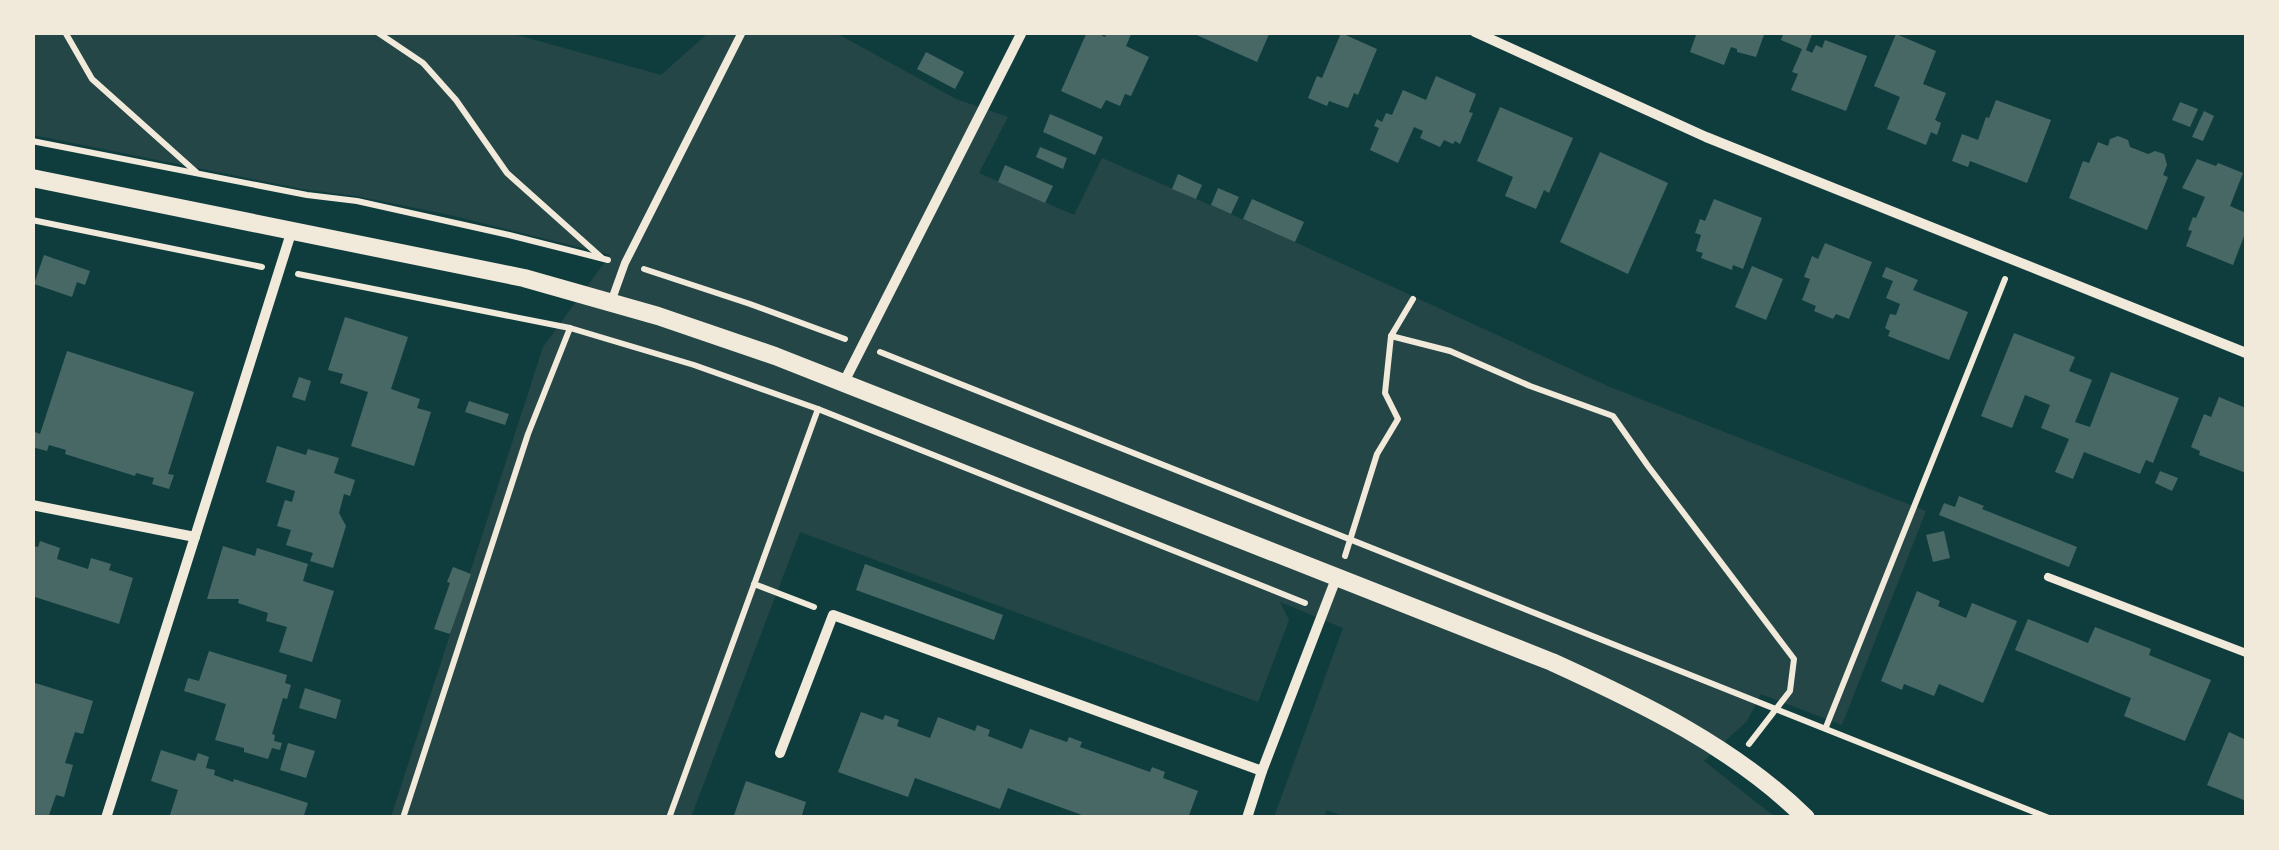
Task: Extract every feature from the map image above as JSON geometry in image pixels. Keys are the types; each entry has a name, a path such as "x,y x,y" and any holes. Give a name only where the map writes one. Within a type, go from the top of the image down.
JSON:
{"street":[{"path":"844,382 1022,32"},
{"path":"1475,32 1706,137 2246,353"},
{"path":"32,178 524,278 704,330 1337,576 1587,678 1679,724 1735,760 1806,818"},
{"path":"106,818 292,230"},
{"path":"32,505 196,538"},
{"path":"1247,818 1337,576"},
{"path":"780,753 833,615 1262,771"}],"lane":[{"path":"611,302 625,264 742,32"},
{"path":"2048,577 2246,653"}],"path":[{"path":"65,32 92,80 198,174"},
{"path":"377,32 423,64 456,100 507,173 603,258"},
{"path":"32,141 357,201 509,234 625,264 750,304 862,345 2050,818"},
{"path":"1826,728 2013,259"},
{"path":"1351,539 1377,454 1398,419 1385,393 1392,336 1413,299"},
{"path":"403,818 528,434 570,328 694,365 818,409 1324,610"},
{"path":"1392,336 1450,352 1613,416 1794,658 1790,691 1735,760"},
{"path":"669,818 818,409"},
{"path":"754,584 833,615"}],"shaded area":[{"path":"32,33 510,33 661,75 708,33 836,33 956,99 1008,117 979,173 1074,215 1102,158 1610,387 1926,511 1842,725 1761,694 1747,721 1704,761 1775,817 1348,818 1327,810 1324,817 1274,817 1343,628 1280,602 1289,620 1258,702 800,532 691,817 391,817 543,347 610,255 450,215 33,135"}],"building":[{"path":"1087,32 1105,37 1107,32 1132,32 1126,46 1149,57 1131,96 1125,94 1120,106 1106,100 1101,109 1061,91"},
{"path":"1190,32 1270,32 1257,62"},
{"path":"1697,32 1765,32 1756,57 1731,47 1724,65 1690,52"},
{"path":"1784,32 1813,32 1806,50 1812,53 1816,45 1822,48 1825,40 1867,56 1846,111 1791,90 1798,74 1792,72 1802,49 1781,40"},
{"path":"1341,33 1377,49 1358,95 1354,93 1348,108 1329,101 1327,106 1308,98 1317,76 1322,78"},
{"path":"1896,34 1936,51 1923,84 1946,93 1935,120 1941,123 1937,135 1931,132 1926,145 1887,129 1900,97 1874,86"},
{"path":"926,52 964,72 955,89 917,69"},
{"path":"1436,76 1476,94 1460,144 1444,140 1440,147 1420,138 1423,131 1414,127 1398,163 1370,150 1379,128 1374,126 1377,119 1382,122 1386,113 1392,115 1403,90 1426,100"},
{"path":"1996,100 2051,120 2027,183 1970,161 1968,167 1952,161 1962,134 1978,140"},
{"path":"2180,102 2198,109 2190,127 2172,120"},
{"path":"1500,107 1573,138 1549,193 1544,190 1536,209 1505,196 1513,177 1477,161"},
{"path":"2204,111 2214,116 2203,141 2192,137"},
{"path":"1050,114 1103,137 1095,155 1043,132"},
{"path":"2118,136 2128,140 2130,147 2148,154 2164,154 2167,165 2163,175 2168,177 2147,230 2069,198 2083,161 2089,163 2098,142 2108,146 2110,139"},
{"path":"1040,147 1067,158 1063,169 1036,157"},
{"path":"1600,152 1668,183 1628,274 1560,242"},
{"path":"2197,159 2243,173 2230,206 2246,213 2246,231 2233,265 2186,246 2193,217 2196,218 2205,197 2182,188"},
{"path":"1005,165 1053,186 1045,203 998,182"},
{"path":"1178,174 1202,185 1196,199 1172,189"},
{"path":"1218,188 1239,197 1231,214 1211,205"},
{"path":"1252,199 1304,222 1295,242 1243,219"},
{"path":"1714,199 1762,218 1743,269 1733,265 1732,270 1701,258 1703,253 1696,251 1701,235 1695,233"},
{"path":"1825,243 1872,262 1849,319 1836,314 1833,319 1814,311 1816,306 1802,300 1810,279 1804,277 1812,256 1818,259"},
{"path":"44,255 90,271 85,285 77,282 72,297 34,284"},
{"path":"1752,266 1783,279 1766,320 1735,307"},
{"path":"1886,267 1918,280 1913,290 1968,312 1949,360 1888,336 1890,331 1885,328 1890,314 1896,315 1900,304 1886,298 1893,281 1882,277"},
{"path":"345,317 408,337 391,389 420,399 417,408 431,412 414,466 351,446 368,392 340,383 343,374 328,370"},
{"path":"2014,333 2075,357 2069,371 2092,380 2075,422 2090,427 2111,372 2179,398 2153,463 2146,460 2140,474 2084,452 2073,479 2055,472 2069,439 2041,428 2050,405 2025,395 2012,428 1981,416"},
{"path":"67,351 194,392 168,474 174,475 169,489 152,484 154,478 136,473 135,476 65,454 66,450 49,445 47,451 32,447 35,432 40,434"},
{"path":"299,377 311,381 305,401 292,397"},
{"path":"2219,397 2246,408 2246,473 2199,455 2200,451 2191,447 2204,414 2211,417"},
{"path":"469,401 509,414 505,425 465,412"},
{"path":"277,446 306,455 308,449 339,458 334,473 355,480 350,496 344,494 339,513 346,526 333,568 310,561 313,553 286,545 291,530 277,526 285,500 292,502 295,491 266,482"},
{"path":"2160,471 2178,478 2172,491 2155,483"},
{"path":"1959,496 2077,547 2069,567 1939,515 1944,503 1955,507"},
{"path":"1944,531 1950,558 1933,562 1926,535"},
{"path":"40,541 60,548 57,559 88,569 91,558 111,564 109,570 133,578 119,624 32,596 32,546 38,547"},
{"path":"223,546 255,556 257,548 308,564 303,581 334,591 312,662 279,652 287,627 266,621 268,613 238,603 239,599 207,599"},
{"path":"865,564 1003,615 994,640 856,590"},
{"path":"453,567 471,574 450,634 434,629"},
{"path":"1917,591 1940,601 1938,606 1966,618 1972,603 2017,621 1983,703 1939,684 1934,696 1904,684 1902,690 1881,681"},
{"path":"2028,619 2088,643 2095,627 2151,649 2149,655 2211,680 2185,741 2124,716 2131,698 2015,650"},
{"path":"209,651 287,675 285,683 291,685 272,734 274,741 282,743 280,750 272,748 268,759 215,740 226,704 184,691 188,678 199,681"},
{"path":"32,682 93,701 83,734 75,732 65,763 73,765 64,797 56,795 48,818 32,818"},
{"path":"305,688 341,700 336,719 299,708"},
{"path":"861,712 883,720 885,715 899,720 897,726 930,738 938,717 975,731 977,725 990,730 988,736 1022,749 1030,729 1067,742 1069,737 1082,742 1080,747 1150,772 1152,767 1165,772 1163,778 1198,791 1188,818 1090,818 1008,788 1000,809 915,778 908,797 838,772"},
{"path":"2229,732 2246,740 2246,801 2207,785"},
{"path":"288,743 315,751 306,778 280,770"},
{"path":"161,750 195,761 198,753 209,757 206,768 215,770 214,775 308,803 303,818 169,818 178,790 151,781"},
{"path":"746,781 806,802 801,818 733,818"}]}
